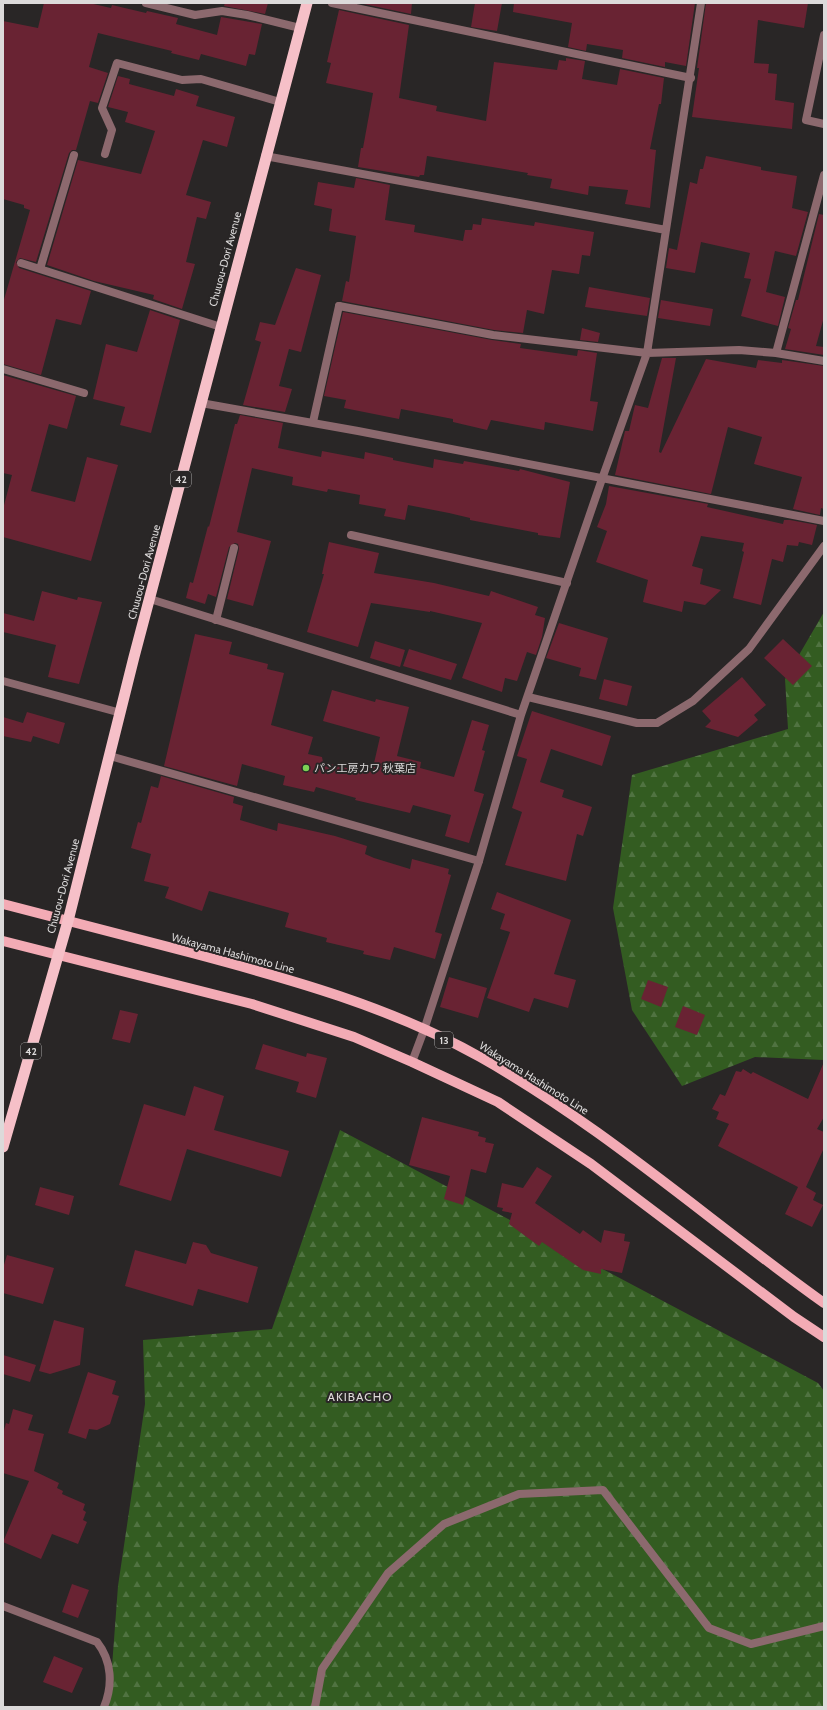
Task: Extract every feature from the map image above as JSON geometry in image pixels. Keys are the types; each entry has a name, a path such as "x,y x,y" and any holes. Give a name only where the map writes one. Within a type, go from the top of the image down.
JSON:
{"highway":[{"name":"Chuuou-Dori Avenue","path":"3,1147 59,956 220,327 307,3"}],"main road":[{"name":"Wakayama Hashimoto Line","path":"3,904 267,973 367,1005 478,1056 560,1107 824,1303"},
{"path":"3,941 252,1004 354,1037 498,1102 571,1151 794,1317 824,1337"}],"street":[{"path":"146,3 195,15 222,12 247,15 300,28"},
{"path":"332,3 691,78"},
{"path":"412,1062 424,1030 479,861 521,715 647,353 691,78 701,3"},
{"path":"824,35 806,120 824,124"},
{"path":"105,154 112,130 102,108 117,63 182,80 201,79 280,102"},
{"path":"40,269 74,155"},
{"path":"265,156 666,230"},
{"path":"776,353 824,175"},
{"path":"20,263 220,327"},
{"path":"313,422 340,306 493,334 647,353 739,350 776,353 824,362"},
{"path":"3,369 84,393"},
{"path":"201,403 313,422 824,521"},
{"path":"351,535 566,583"},
{"path":"528,697 637,723 657,723 693,701 750,649 824,546"},
{"path":"216,620 234,548"},
{"path":"150,599 521,715"},
{"path":"3,681 121,713"},
{"path":"110,756 479,861"},
{"path":"315,1707 322,1669 388,1573 444,1524 518,1494 604,1490 709,1628 751,1644 824,1626"},
{"path":"3,1606 97,1642 105,1653 109,1665 110,1686 104,1707"}],"green space":[{"path":"824,612 824,1060 755,1057 682,1086 632,1010 613,908 632,775 788,729 785,679"},
{"path":"340,1130 818,1383 824,1391 824,1707 109,1707 118,1586 145,1404 143,1340 272,1329"}],"building":[{"path":"44,3 89,3 111,8 112,5 146,13 147,11 178,18 176,24 217,35 221,17 262,24 255,55 249,54 246,66 201,54 199,60 171,53 172,51 98,33 89,67 108,73 98,103 90,101 76,150 72,150 69,153 36,262 20,258 16,262 19,268 91,291 81,325 56,319 41,375 3,364 3,303 30,210 24,208 24,205 3,199 3,21 38,28"},
{"path":"225,3 268,3 265,14 224,6"},
{"path":"359,3 412,3 411,14"},
{"path":"475,3 502,3 497,31 471,27"},
{"path":"514,3 695,3 686,66 665,62 665,67 622,58 623,50 587,44 586,51 568,47 572,23 513,12"},
{"path":"706,3 808,3 804,28 758,20 754,63 769,64 768,73 777,74 775,100 794,103 792,129 692,117"},
{"path":"339,10 409,25 399,98 437,106 436,111 486,121 494,62 557,70 559,60 566,61 566,58 585,61 582,79 617,85 620,69 664,78 661,104 659,104 650,149 656,150 650,208 625,204 628,190 589,186 588,195 550,188 552,179 527,175 528,173 427,156 424,175 420,175 419,177 358,167 373,93 326,83 331,63 327,62"},
{"path":"118,76 130,79 129,84 174,96 176,89 199,96 196,106 235,117 227,147 203,140 186,195 211,202 206,219 197,217 186,262 195,264 182,309 153,299 154,295 94,281 47,265 78,160 141,174 155,131 125,122 128,112 108,107"},
{"path":"706,156 761,167 761,170 797,176 792,208 808,212 796,256 775,251 766,292 785,297 778,326 741,316 751,279 744,278 750,253 701,242 695,273 666,268 669,248 677,250 690,182 697,184 700,169 703,169"},
{"path":"356,178 390,185 385,220 415,225 414,232 463,241 465,230 472,230 473,224 481,225 482,218 534,226 535,222 594,232 590,256 582,255 579,274 552,270 544,314 527,310 523,333 494,330 342,301 346,281 349,282 356,236 329,231 332,209 314,205 318,182 354,188"},
{"path":"819,214 824,215 824,317 816,346 824,347 824,355 785,349 791,329 788,328 796,300 798,300"},
{"path":"296,268 321,275 301,352 289,349 279,386 292,389 285,412 243,405 261,342 255,340 260,322 275,325"},
{"path":"589,287 650,298 647,316 585,307"},
{"path":"661,300 713,309 710,326 658,318"},
{"path":"150,310 180,320 151,433 120,425 125,407 93,399 106,344 137,352"},
{"path":"343,312 521,344 520,348 577,356 578,350 597,353 590,401 598,402 593,431 545,422 544,430 491,420 487,430 453,422 453,419 401,409 399,419 344,408 346,400 324,396"},
{"path":"582,328 600,333 598,342 580,340"},
{"path":"662,358 676,358 659,452 661,453 706,359 756,368 758,360 782,363 782,360 824,366 824,509 821,508 820,515 793,509 802,477 754,464 762,437 728,427 711,494 615,475 625,431 629,431 635,405 648,408"},
{"path":"3,375 76,396 67,429 49,424 31,491 75,502 87,457 118,465 91,561 3,537 3,509 12,475 3,473"},
{"path":"240,415 283,423 278,448 321,457 322,451 364,459 365,452 393,458 393,460 433,468 434,459 463,464 464,461 519,471 520,469 570,482 560,538 538,535 538,533 470,520 470,518 408,505 405,520 384,516 386,509 359,504 360,495 328,489 327,492 292,485 293,477 252,468 237,532 271,541 253,606 227,599 239,549 238,544 235,543 229,547 216,597 208,594 205,604 186,598 190,582 193,583 235,424 237,424"},
{"path":"609,486 708,504 707,507 783,524 784,520 790,520 817,525 812,545 799,542 798,546 787,545 783,562 772,559 761,605 733,598 744,552 742,551 744,543 701,536 692,566 703,569 700,584 721,590 705,605 684,601 682,612 643,602 648,580 596,562 607,531 597,527 606,504"},
{"path":"329,542 379,553 374,573 434,583 489,596 491,591 538,607 535,615 545,618 542,637 536,655 527,652 517,681 505,678 502,692 462,678 482,623 430,611 371,603 358,647 307,632 324,574 322,574"},
{"path":"42,591 77,600 78,597 102,602 79,684 48,677 56,645 3,632 3,613 34,621"},
{"path":"559,623 608,638 596,680 579,676 581,668 546,658"},
{"path":"195,634 232,642 229,654 268,664 267,669 284,673 271,725 313,737 308,754 322,757 323,762 362,772 362,769 372,772 380,737 323,721 332,690 375,702 376,699 409,707 397,756 421,762 420,768 454,777 472,720 489,725 482,750 485,751 474,791 484,794 469,843 445,836 451,815 413,805 410,813 355,800 356,798 316,787 314,792 283,785 285,776 242,764 237,786 164,766"},
{"path":"783,639 812,666 793,685 764,658"},
{"path":"375,641 405,650 400,667 370,658"},
{"path":"409,649 457,664 451,680 403,666"},
{"path":"742,677 766,705 754,715 758,720 738,737 705,727 711,721 702,711"},
{"path":"604,679 632,686 627,706 599,699"},
{"path":"532,711 611,736 602,766 551,749 540,782 564,790 562,797 592,807 583,836 577,834 566,881 505,865 522,812 512,808 527,759 517,756"},
{"path":"27,712 65,723 59,744 33,736 31,742 3,736 3,717 23,723"},
{"path":"161,776 234,797 233,803 243,806 240,820 277,831 278,823 335,836 367,846 365,854 374,858 410,869 412,859 449,869 448,874 451,875 435,932 442,934 435,959 394,947 390,960 363,954 364,951 326,942 327,938 285,927 289,913 209,891 202,911 165,898 169,887 144,881 151,854 131,848 138,822 141,823 151,786 158,788"},
{"path":"497,892 571,920 554,974 576,980 568,1008 534,998 529,1012 487,998 510,932 500,929 505,914 491,909"},
{"path":"449,977 487,988 478,1018 440,1007"},
{"path":"648,980 668,987 661,1007 641,999"},
{"path":"683,1006 705,1015 697,1035 675,1027"},
{"path":"120,1010 138,1014 130,1043 112,1039"},
{"path":"263,1044 306,1057 307,1053 327,1058 316,1098 296,1092 299,1082 255,1069"},
{"path":"824,1062 824,1117 817,1129 824,1132 824,1148 806,1187 816,1193 813,1200 823,1205 812,1227 785,1214 798,1187 718,1146 729,1124 716,1119 719,1112 712,1109 720,1094 725,1096 736,1071 741,1072 743,1069 751,1074 753,1072 808,1099"},
{"path":"194,1086 224,1096 214,1130 289,1151 281,1177 187,1149 171,1201 119,1185 144,1104 185,1116"},
{"path":"422,1117 479,1132 478,1136 486,1138 485,1142 494,1144 486,1173 471,1169 463,1205 444,1199 450,1176 409,1165"},
{"path":"537,1167 552,1176 535,1203 580,1234 583,1230 601,1243 604,1230 625,1234 624,1241 630,1242 622,1273 601,1269 601,1274 583,1270 542,1242 539,1246 509,1224 512,1213 502,1211 503,1208 497,1207 502,1183 523,1188"},
{"path":"40,1187 74,1196 69,1215 35,1205"},
{"path":"193,1242 206,1245 211,1253 258,1267 248,1303 198,1289 193,1306 125,1286 135,1250 186,1264"},
{"path":"7,1255 54,1268 43,1304 3,1293 3,1268"},
{"path":"54,1320 84,1328 80,1365 50,1374 39,1371"},
{"path":"3,1355 36,1365 30,1382 3,1374"},
{"path":"88,1372 116,1381 112,1394 119,1396 110,1424 97,1430 89,1429 86,1439 68,1433"},
{"path":"13,1409 33,1415 28,1430 44,1434 34,1471 59,1483 57,1488 63,1491 62,1494 85,1504 83,1510 86,1512 83,1520 87,1522 78,1544 52,1534 41,1559 3,1542 29,1481 3,1473 3,1434 6,1423 9,1424"},
{"path":"72,1584 89,1590 78,1618 62,1612"},
{"path":"54,1656 83,1668 72,1693 43,1682"}],"place":[{"name":"パン工房カワ 秋葉店","path":"306,768"}],"district":[{"name":"AKIBACHO","path":"360,1396"}]}
